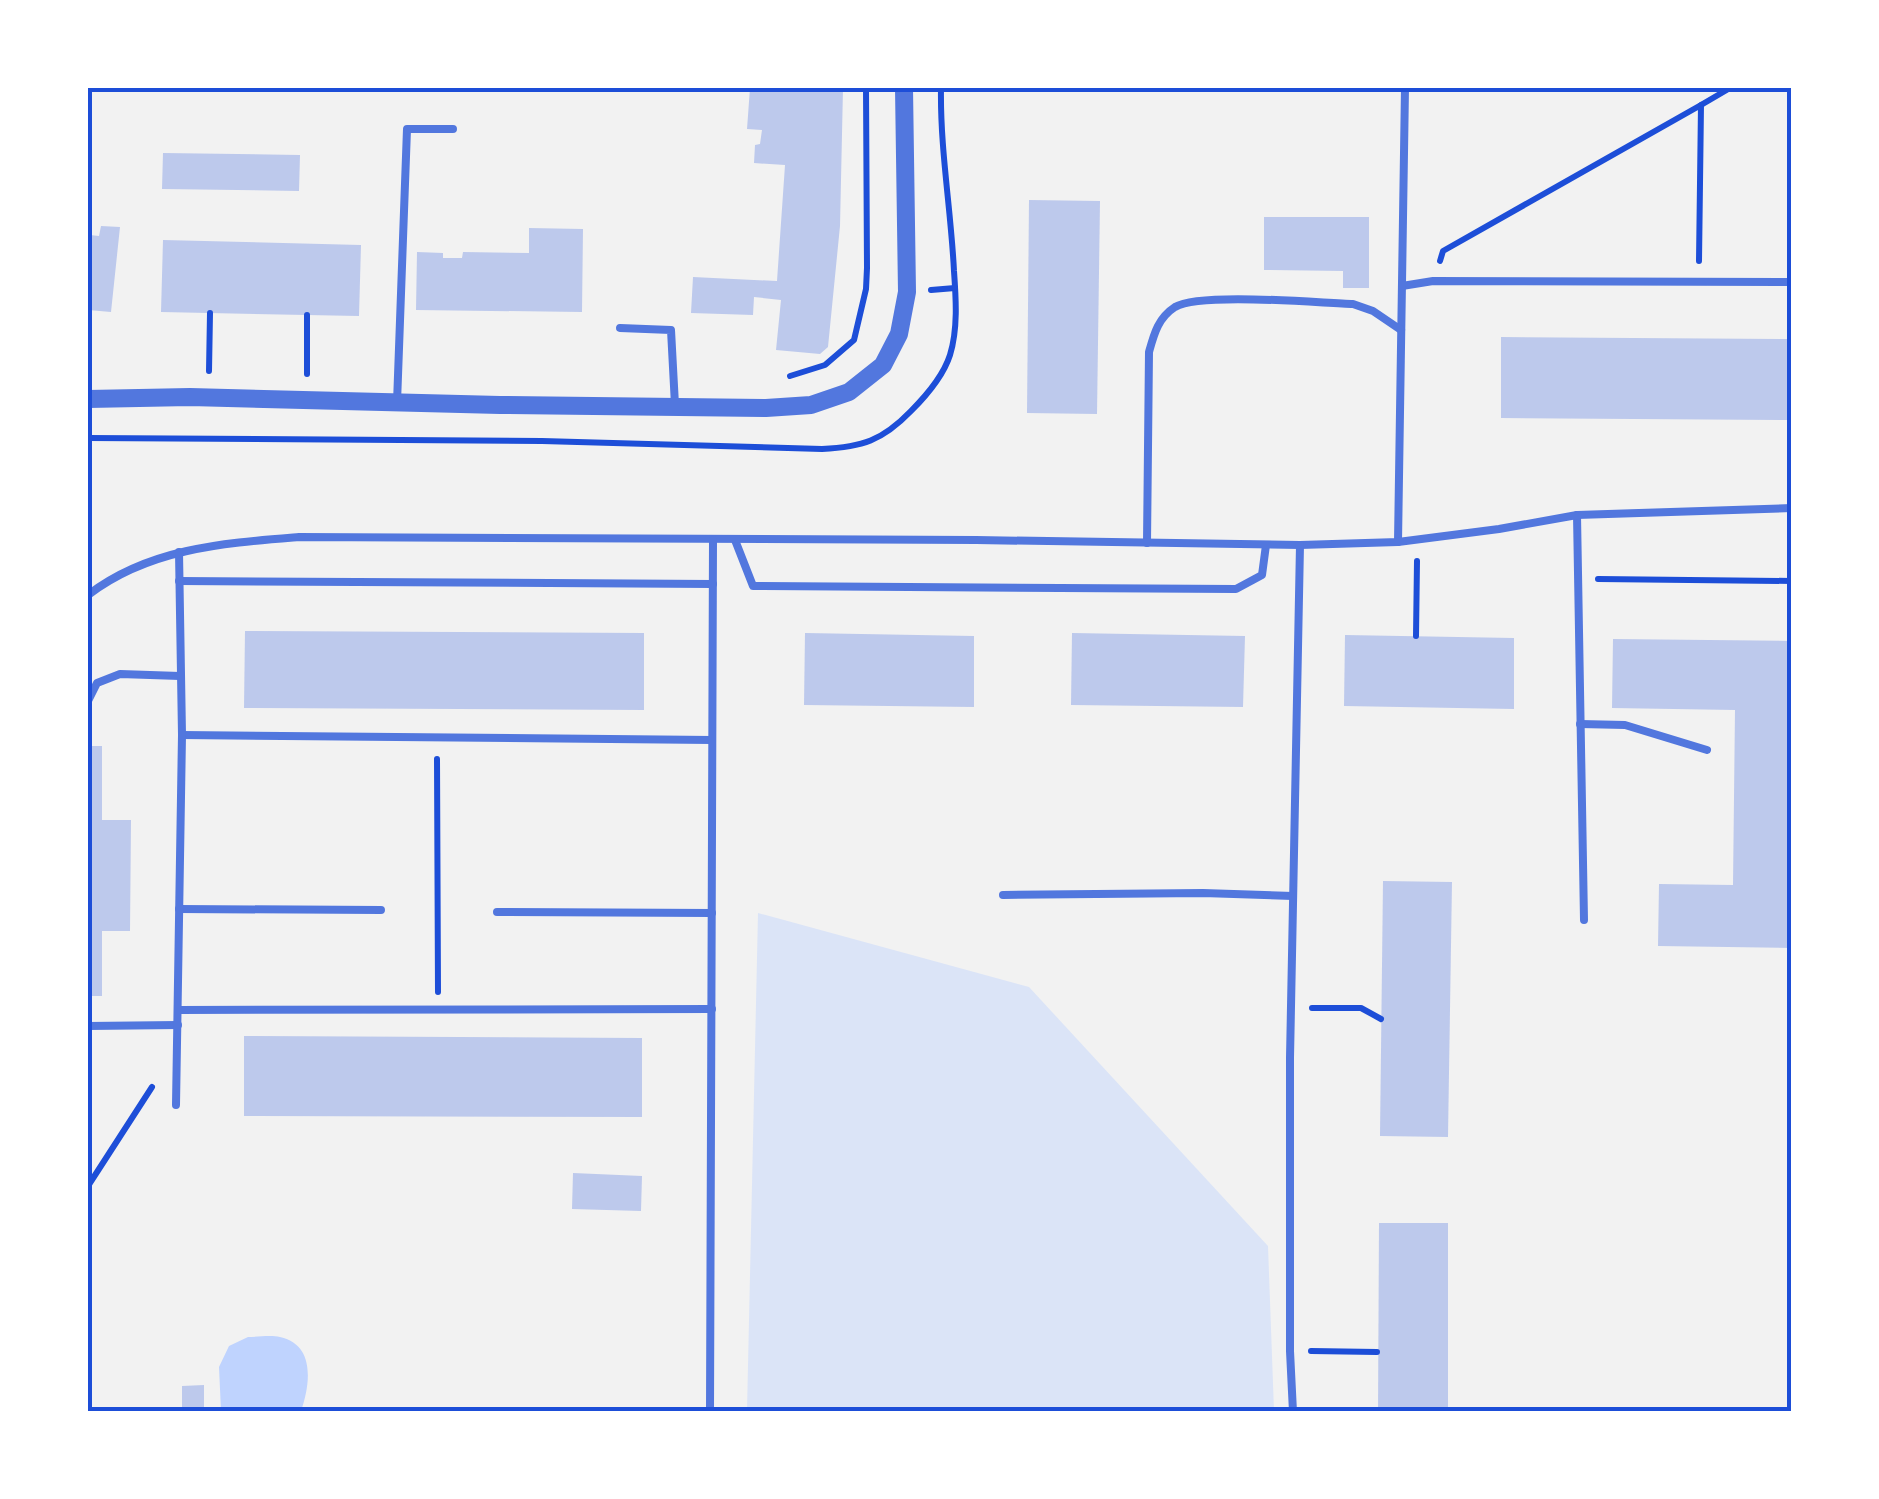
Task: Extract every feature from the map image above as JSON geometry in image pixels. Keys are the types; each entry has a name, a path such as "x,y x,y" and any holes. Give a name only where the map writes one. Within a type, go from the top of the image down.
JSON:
{"street":[{"path":"88,399 190,396 766,408 812,406 849,392 883,365 899,334 907,292 904,88"}],"lane":[{"path":"1398,542 1405,88"},
{"path":"397,402 407,129 453,129"},
{"path":"1402,286 1433,281 1792,282"},
{"path":"1147,543 1149,352 1158,322 1177,306 1208,299 1352,304 1373,311 1401,330"},
{"path":"620,328 671,330 674,406"},
{"path":"88,596 101,585 166,554 228,542 299,536 1300,545 1417,540 1577,514 1792,508"},
{"path":"1577,514 1584,920"},
{"path":"710,1412 713,540"},
{"path":"735,540 753,586 1236,589 1262,575 1266,545"},
{"path":"1293,1412 1291,1008 1300,545"},
{"path":"176,1106 182,735 178,552"},
{"path":"179,581 713,584"},
{"path":"88,701 97,683 120,674 180,676"},
{"path":"1580,724 1625,725 1707,750"},
{"path":"182,735 712,740"},
{"path":"1003,894 1293,896"},
{"path":"180,909 381,910"},
{"path":"497,912 712,913"},
{"path":"178,1010 712,1009"},
{"path":"88,1026 178,1025"}],"path":[{"path":"776,380 825,365 854,340 867,268 866,88"},
{"path":"1433,281 1443,251 1730,88"},
{"path":"1699,282 1701,105"},
{"path":"208,378 210,313"},
{"path":"307,380 308,315"},
{"path":"88,438 668,446"},
{"path":"1416,636 1417,540"},
{"path":"1577,579 1792,581"},
{"path":"437,738 438,1010"},
{"path":"1291,1008 1361,1008 1381,1020"},
{"path":"88,1186 160,1076 177,1071"},
{"path":"1290,1351 1377,1352"}],"shaded area":[{"path":"758,913 1029,987 1268,1246 1274,1411 747,1411"}],"water":[{"path":"248,1337 280,1337 300,1348 308,1378 301,1411 221,1411 219,1367 229,1346"}],"building":[{"path":"750,88 843,88 840,226 828,347 820,354 776,350 781,300 754,297 753,315 691,313 693,277 777,281 785,165 754,163 755,145 760,144 762,130 747,129"},
{"path":"163,153 300,155 299,191 162,189"},
{"path":"1029,200 1100,201 1097,414 1027,413"},
{"path":"1264,217 1369,217 1369,288 1343,288 1343,271 1264,270"},
{"path":"101,226 120,227 111,312 88,310 88,241 90,235 99,236"},
{"path":"529,228 583,229 582,312 416,310 417,252 443,253 443,258 462,258 463,252 529,253"},
{"path":"163,240 361,245 359,316 161,312"},
{"path":"1501,337 1792,339 1792,420 1501,418"},
{"path":"245,631 644,633 644,710 244,708"},
{"path":"805,633 974,636 974,707 804,705"},
{"path":"1072,633 1245,636 1243,707 1071,705"},
{"path":"1345,635 1514,638 1514,709 1344,706"},
{"path":"1613,639 1792,641 1792,948 1658,946 1659,884 1733,885 1735,710 1612,708"},
{"path":"88,746 102,746 102,820 131,820 130,931 102,931 102,996 88,996"},
{"path":"1383,881 1452,882 1448,1137 1380,1136"},
{"path":"244,1036 642,1038 642,1117 244,1116"},
{"path":"573,1173 642,1176 641,1211 572,1209"},
{"path":"1379,1223 1448,1223 1448,1412 1378,1412"},
{"path":"204,1385 204,1412 182,1412 182,1386"}]}
